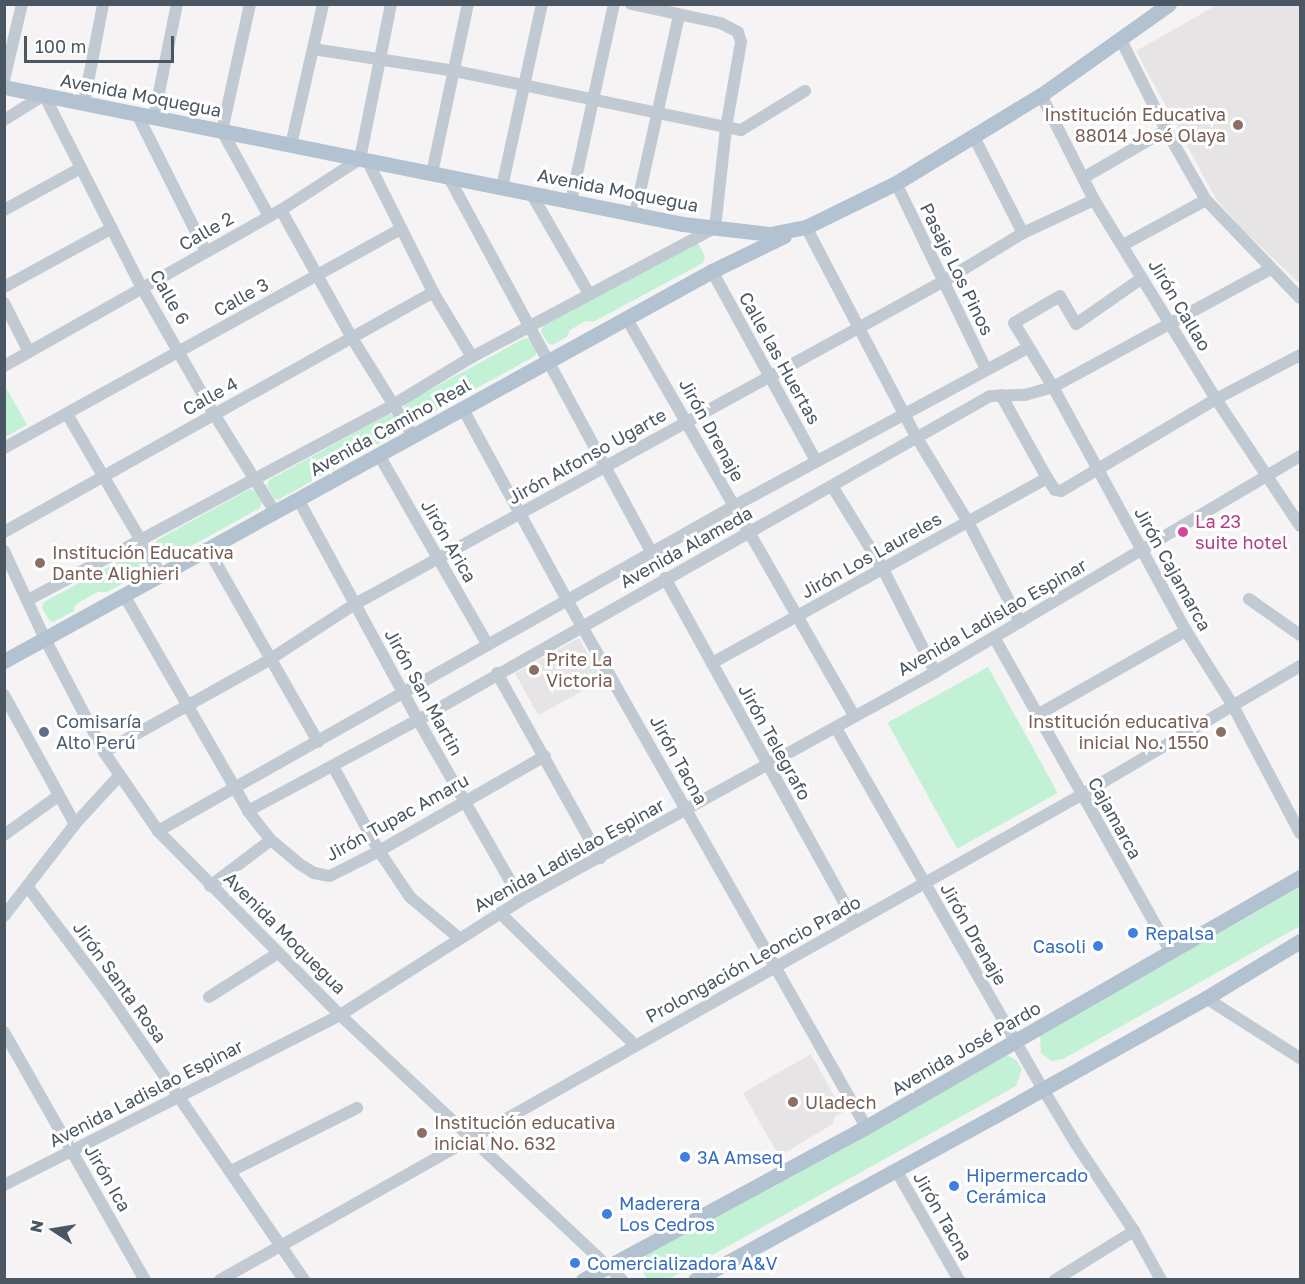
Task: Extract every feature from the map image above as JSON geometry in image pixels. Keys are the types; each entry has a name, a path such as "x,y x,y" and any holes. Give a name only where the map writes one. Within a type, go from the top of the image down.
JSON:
{"main road":[{"name":"Avenida Moquegua","path":"4,87 635,214 754,233 801,229 896,183 1041,95 1169,4"},
{"name":"Avenida Camino Real","path":"4,661 712,271 801,229"},
{"name":"Avenida José Pardo","path":"584,1280 866,1127 1300,877"},
{"path":"695,1280 1206,998 1300,941"}],"street":[{"path":"4,80 22,4"},
{"path":"84,103 103,4"},
{"path":"154,117 177,4"},
{"path":"250,4 222,131 318,275 352,338 413,436"},
{"path":"291,145 323,4"},
{"path":"391,4 363,159 433,292 472,357"},
{"path":"432,173 468,4"},
{"path":"502,187 542,4"},
{"path":"571,201 614,4"},
{"path":"27,600 393,405 472,357 715,228 726,128 741,42 738,32 730,26 631,4"},
{"path":"635,214 679,15"},
{"path":"1120,38 1166,130 1206,200 1300,298"},
{"path":"313,49 455,71 741,130 805,91"},
{"path":"4,120 44,95"},
{"name":"Calle 6","path":"44,95 79,169 142,288 181,351 214,414 275,512"},
{"name":"Jirón Callao","path":"1041,95 1094,200 1216,399 1300,526"},
{"path":"138,114 206,252"},
{"path":"1083,178 1166,130"},
{"path":"974,137 1023,232"},
{"name":"Calle 2","path":"4,366 275,213 363,159"},
{"path":"4,210 79,169"},
{"path":"448,176 652,553"},
{"name":"Pasaje Los Pinos","path":"896,183 986,369"},
{"path":"531,193 589,294"},
{"name":"Jirón Alfonso Ugarte","path":"104,753 269,660 355,604 944,281 1023,232 1094,200"},
{"path":"1123,245 1206,200"},
{"path":"4,287 112,228"},
{"name":"Calle 3","path":"4,448 400,229"},
{"path":"801,229 917,438 968,522 1020,622"},
{"name":"Avenida Alameda","path":"248,812 418,720 497,673 990,396 1026,395 1053,387 1270,269"},
{"name":"Calle las Huertas","path":"712,271 816,461"},
{"name":"Jirón Cajamarca","path":"1142,278 1076,324 1060,296 1014,323 1027,348 1053,387 1186,632 1232,704 1300,833"},
{"name":"Calle 4","path":"4,532 433,292"},
{"path":"4,303 29,352"},
{"name":"Jirón Drenaje","path":"627,319 854,715"},
{"name":"Avenida Alameda","path":"158,831 734,506 1027,348"},
{"path":"1001,395 1047,478 1055,490 1060,491 1098,471 1216,399 1300,355"},
{"name":"Jirón Tacna","path":"463,409 567,600 866,1127"},
{"path":"67,414 161,575"},
{"name":"Jirón Arica","path":"379,455 488,645"},
{"name":"Avenida Ladislao Espinar","path":"4,1185 340,1015 521,900 935,672 1141,552 1266,474 1300,456"},
{"name":"Jirón Los Laureles","path":"712,663 1047,478"},
{"path":"832,486 883,569 935,672"},
{"name":"Jirón San Martin","path":"298,499 418,720 521,900"},
{"path":"208,549 269,660 318,742"},
{"name":"Avenida Moquegua","path":"4,550 45,639 104,753 158,831 340,1015 622,1280"},
{"name":"Jirón Telegrafo","path":"665,578 855,922"},
{"path":"124,595 248,812"},
{"path":"1249,598 1300,635"},
{"path":"1039,714 1186,632"},
{"name":"Cajamarca","path":"994,637 1171,952"},
{"name":"Prolongación Leoncio Prado","path":"220,1280 1081,795 1300,666"},
{"path":"497,673 600,858"},
{"path":"4,695 8,711 75,824"},
{"name":"Jirón Drenaje","path":"836,728 1043,1089 1076,1144 1134,1231 1161,1280"},
{"name":"Jirón Tupac Amaru","path":"248,812 271,840 314,873 330,876 379,851 545,756"},
{"path":"333,766 379,851 415,904 459,938"},
{"path":"4,916 75,824 119,776"},
{"path":"4,835 58,796"},
{"path":"210,886 271,840"},
{"name":"Jirón Santa Rosa","path":"27,886 109,995 304,1280"},
{"path":"500,913 635,1045"},
{"path":"209,997 278,953"},
{"path":"1206,998 1300,1058"},
{"name":"Jirón Ica","path":"4,1032 145,1280"},
{"path":"231,1171 357,1108"},
{"name":"Jirón Tacna","path":"896,1170 959,1280"},
{"path":"1055,1280 1134,1231"}],"shaded area":[{"name":"Institución Educativa 88014 José Olaya","path":"1217,5 1298,5 1300,9 1300,284 1240,227 1216,199 1136,51"},
{"path":"579,638 602,680 538,715 515,673"},
{"name":"Uladech","path":"811,1054 843,1112 834,1117 833,1124 779,1156 743,1093"}],"green space":[{"path":"698,243 705,257 703,263 593,322 586,321 570,330 567,337 552,345 541,332 543,326"},
{"path":"525,338 530,339 537,351 535,356 414,423 410,421 404,409 406,403"},
{"path":"5,386 27,425 4,437"},
{"path":"389,414 394,416 401,427 398,433 278,500 274,498 267,486 269,480"},
{"path":"250,489 255,491 262,502 260,508 166,560 161,558 155,546 157,540"},
{"path":"138,551 143,553 150,564 147,570 107,592 97,592 75,605 74,611 53,622 49,620 42,608 44,602"},
{"path":"988,667 1058,793 957,849 887,723"},
{"path":"1300,887 1300,926 1063,1059 1051,1061 1041,1053 1040,1035"},
{"path":"1005,1054 1016,1060 1022,1069 1016,1086 669,1279 648,1279 645,1276 642,1265 645,1254"}],"place":[{"name":"Institución Educativa 88014 José Olaya","path":"1238,125"},
{"name":"La 23 suite hotel","path":"1183,532"},
{"name":"Institución Educativa Dante Alighieri","path":"40,563"},
{"name":"Prite La Victoria","path":"534,670"},
{"name":"Comisaría Alto Perú","path":"44,732"},
{"name":"Institución educativa inicial No. 1550","path":"1221,732"},
{"name":"Repalsa","path":"1133,933"},
{"name":"Casoli","path":"1098,946"},
{"name":"Uladech","path":"793,1102"},
{"name":"Institución educativa inicial No. 632","path":"422,1133"},
{"name":"3A Amseq","path":"685,1157"},
{"name":"Hipermercado Cerámica","path":"954,1186"},
{"name":"Maderera Los Cedros","path":"607,1214"},
{"name":"Comercializadora A&V","path":"575,1263"}]}
